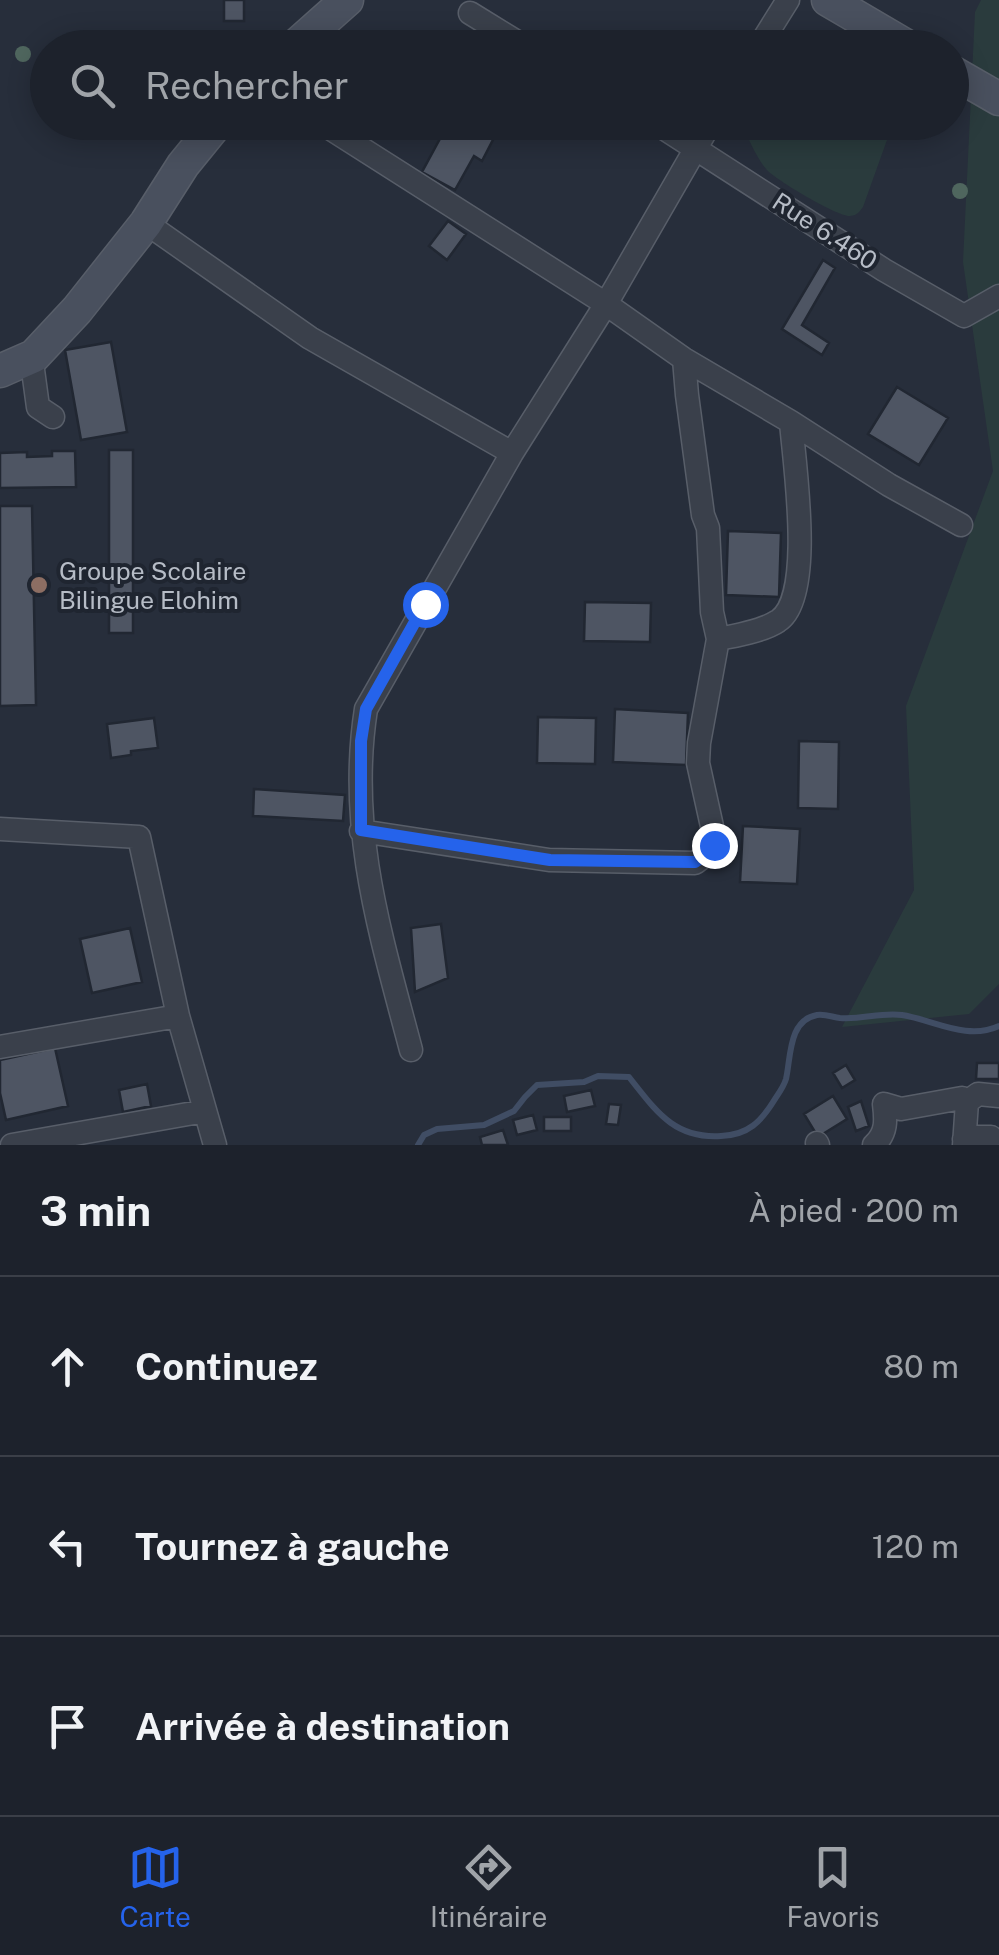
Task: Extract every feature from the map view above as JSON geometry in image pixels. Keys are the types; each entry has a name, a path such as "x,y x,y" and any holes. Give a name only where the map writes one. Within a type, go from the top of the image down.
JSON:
{"street":[{"path":"313,30 347,0"},
{"path":"769,30 788,0"},
{"path":"828,0 879,30"},
{"path":"470,14 497,30"},
{"path":"969,82 999,99"},
{"path":"0,370 34,356 76,310 146,223 203,140"},
{"path":"348,140 606,304 684,360 961,526"},
{"name":"Rue 6.460","path":"684,140 884,270 964,316 999,296"},
{"path":"411,1050 373,908 361,830 361,741 366,709 512,454 606,304 700,140"},
{"path":"146,223 310,338 512,454"},
{"path":"34,356 32,370 38,408 53,417"},
{"path":"361,830 550,860 695,862 710,852 714,845 713,830 698,764 718,639 712,612 708,528 703,515 684,360"},
{"path":"718,639 780,621 792,602 799,576 799,511 790,422"},
{"path":"0,829 139,837 178,1016 215,1145"},
{"path":"0,1048 178,1016"},
{"path":"964,1142 967,1102 978,1094 999,1096"},
{"path":"874,1145 886,1124 875,1102 901,1109 962,1098 967,1102"},
{"path":"12,1145 206,1111"},
{"path":"964,1142 973,1136 991,1136"}],"shaded area":[{"path":"981,0 999,0 999,984 969,1014 842,1027 914,890 906,706 993,471 963,262 975,12"},
{"path":"749,140 887,140 863,207 850,216 794,189 763,166"}],"building":[{"path":"224,0 244,0 244,21 224,21"},
{"path":"439,140 493,140 482,161 474,156 455,190 422,172"},
{"path":"448,221 466,234 447,260 429,246"},
{"path":"823,260 835,268 802,325 829,343 822,355 782,329"},
{"path":"111,342 127,432 81,440 65,350"},
{"path":"897,387 948,418 919,465 868,434"},
{"path":"109,450 133,450 133,633 109,633"},
{"path":"52,451 75,451 76,487 0,488 0,453 27,452 27,457 52,456"},
{"path":"0,506 32,506 36,705 0,706"},
{"path":"728,531 781,533 779,597 726,595"},
{"path":"585,602 651,603 650,642 584,641"},
{"path":"615,709 688,713 686,765 613,762"},
{"path":"538,717 596,718 595,764 537,763"},
{"path":"154,718 158,748 111,758 107,724"},
{"path":"799,741 839,742 838,809 798,808"},
{"path":"254,789 345,795 343,821 253,816"},
{"path":"743,826 800,829 797,884 740,882"},
{"path":"441,924 448,978 415,992 411,928"},
{"path":"130,928 142,982 92,993 80,939"},
{"path":"55,1048 68,1106 6,1120 0,1093 0,1060"},
{"path":"977,1063 999,1063 999,1079 976,1079"},
{"path":"846,1065 855,1080 842,1088 833,1073"},
{"path":"147,1084 151,1106 123,1112 119,1090"},
{"path":"591,1090 595,1106 567,1112 564,1096"},
{"path":"833,1096 847,1119 818,1137 804,1114"},
{"path":"861,1101 869,1126 856,1131 848,1107"},
{"path":"609,1104 621,1105 618,1125 606,1124"},
{"path":"533,1115 537,1130 517,1135 513,1120"},
{"path":"544,1117 571,1117 571,1131 544,1131"},
{"path":"503,1130 508,1145 482,1145 480,1137"}],"waterway":[{"path":"418,1145 424,1135 437,1129 484,1125 514,1111 537,1085 584,1082 598,1076 629,1077 678,1128 705,1136 730,1135 753,1126 770,1107 785,1082 796,1032 808,1018 894,1014 963,1030 999,1026"}],"place":[{"name":"Groupe Scolaire Bilingue Elohim","path":"39,585"}],"route":[{"path":"425,604 366,709 361,741 361,830 550,860 695,862 714,845"}]}
